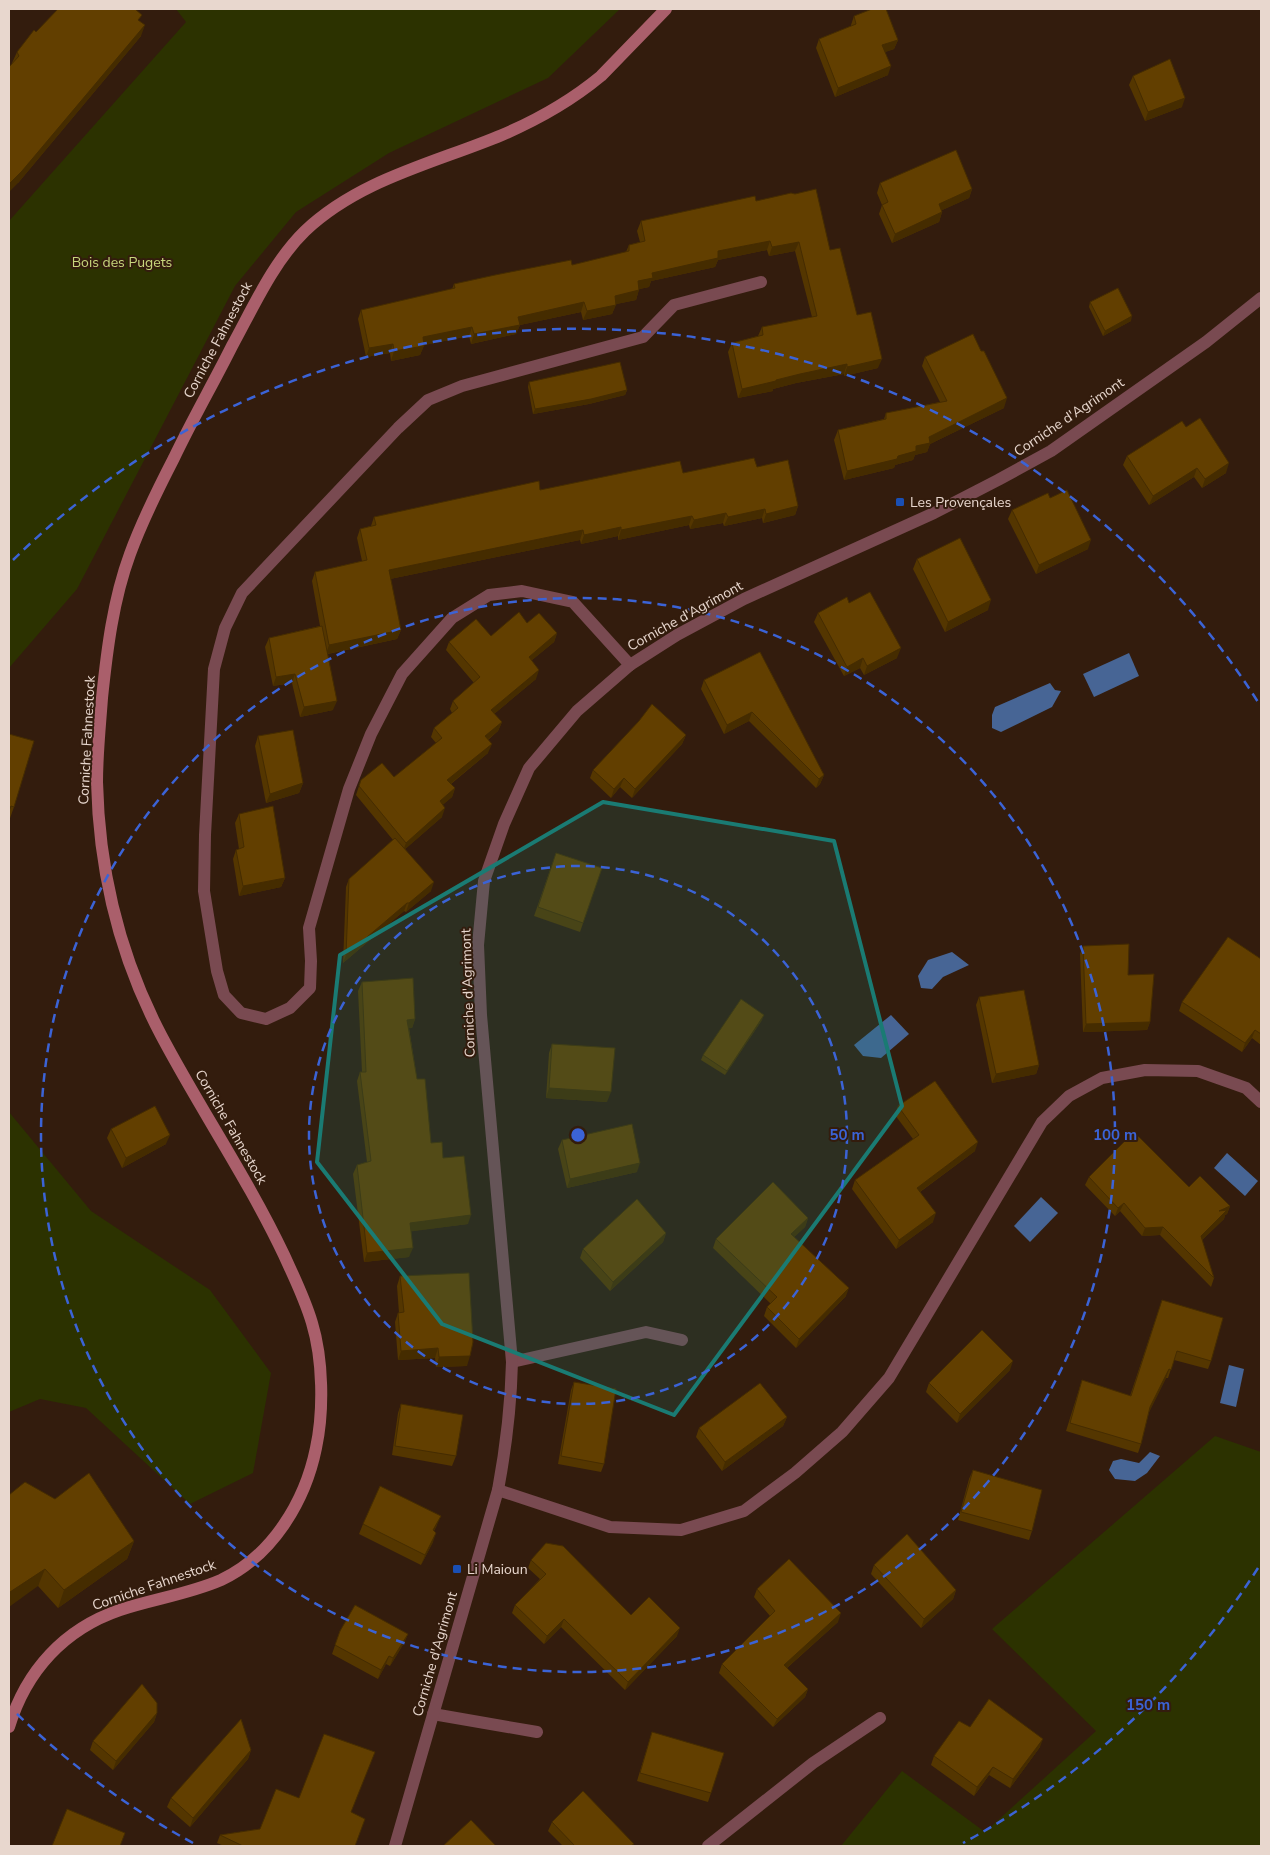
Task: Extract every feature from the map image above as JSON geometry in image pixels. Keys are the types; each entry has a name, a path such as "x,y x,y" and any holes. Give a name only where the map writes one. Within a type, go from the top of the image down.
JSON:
{"main road":[{"name":"Corniche Fahnestock","path":"9,1727 24,1689 36,1669 70,1635 96,1620 119,1610 222,1579 245,1565 259,1553 275,1537 295,1509 316,1448 319,1424 320,1362 314,1327 305,1302 270,1225 166,1044 150,1012 125,950 107,882 98,811 97,776 107,656 116,601 129,556 149,507 190,425 261,292 304,232 322,217 376,184 504,134 561,104 602,76 666,9"}],"street":[{"path":"630,665 573,602 522,591 489,595 452,618 402,674 371,734 349,789 309,928 310,988 290,1008 266,1019 241,1014 224,995 217,972 204,891 205,835 214,669 225,628 242,593 398,428 428,400 462,386 644,337 674,305 761,282"},
{"name":"Corniche d'Agrimont","path":"395,1846 498,1490 507,1439 512,1362 481,1015 478,945 484,881 504,824 529,768 577,711 630,665 677,635 744,600 934,513 1051,450 1206,342 1261,298"},
{"path":"498,1490 610,1527 681,1530 744,1511 795,1473 842,1432 889,1378 1042,1122 1069,1096 1102,1078 1145,1070 1198,1071 1246,1088 1261,1102"},
{"path":"512,1362 646,1332 682,1340"},
{"path":"433,1714 537,1732"},
{"path":"708,1846 813,1763 880,1718"}],"highlighted area":[{"path":"603,802 834,841 902,1106 674,1415 442,1324 317,1162 340,955"}],"green space":[{"name":"Bois des Pugets","path":"176,9 620,9 548,78 389,153 296,212 235,286 77,589 9,668 9,221 186,22"},
{"path":"9,1112 91,1211 210,1290 271,1373 253,1473 190,1504 86,1408 40,1399 9,1412"},
{"path":"1215,1436 1261,1452 1261,1846 841,1846 902,1771 985,1832 1096,1731 992,1629"}],"water":[{"path":"1129,653 1139,676 1094,697 1083,674"},
{"path":"1050,683 1055,690 1061,691 1052,707 1001,732 992,728 992,715 995,707"},
{"path":"952,952 969,965 943,977 932,989 921,988 918,976 928,960"},
{"path":"891,1015 909,1034 881,1058 863,1056 854,1045"},
{"path":"1227,1153 1258,1181 1245,1196 1214,1168"},
{"path":"1041,1197 1058,1213 1030,1242 1014,1226"},
{"path":"1229,1365 1244,1369 1236,1407 1220,1403"},
{"path":"1150,1452 1160,1456 1147,1473 1135,1481 1115,1479 1109,1470 1113,1461 1121,1459 1139,1463"}],"building":[{"path":"58,9 135,9 142,15 138,20 145,25 9,184 9,67 19,56 17,52 34,30 36,32"},
{"path":"872,9 886,9 898,40 882,45 891,66 838,88 819,39 856,24 854,16"},
{"path":"1170,59 1185,98 1148,112 1133,76"},
{"path":"956,150 972,189 939,204 942,212 895,234 882,205 888,202 880,183"},
{"path":"816,189 830,250 840,248 857,315 871,312 882,359 847,367 847,364 800,374 742,389 732,343 763,335 762,327 817,316 799,242 772,247 770,241 718,251 718,258 652,273 653,278 638,281 639,290 615,296 616,305 587,311 584,302 518,317 520,325 474,334 472,327 423,337 424,346 394,351 393,344 369,348 361,310 455,288 454,284 571,260 572,265 629,251 629,245 645,241 641,221 755,196 756,201"},
{"path":"1118,288 1132,316 1105,331 1090,302"},
{"path":"973,334 981,351 984,351 1007,398 929,437 930,443 916,446 916,451 898,456 897,459 847,471 838,430 886,419 886,413 947,401 925,357"},
{"path":"620,362 627,390 591,399 535,409 529,382"},
{"path":"1200,418 1229,463 1205,479 1197,468 1153,496 1127,456 1182,421 1186,427"},
{"path":"754,458 757,467 788,460 798,506 766,514 765,509 728,517 726,513 694,520 692,516 584,535 583,530 389,570 401,630 329,645 315,572 367,560 360,529 376,525 374,517 539,481 540,490 680,461 683,473"},
{"path":"1067,490 1091,540 1039,565 1012,510 1048,493 1050,498"},
{"path":"960,538 991,600 948,622 917,559"},
{"path":"870,592 901,648 867,666 863,658 847,667 818,613 847,597 849,603"},
{"path":"519,612 527,623 539,613 557,633 529,657 539,670 491,710 502,722 485,736 492,744 447,780 455,788 440,801 445,808 406,843 359,786 361,780 382,763 394,777 442,738 434,728 458,708 453,701 480,677 449,642 476,619 491,636"},
{"path":"322,626 337,701 304,707 295,674 276,677 269,638"},
{"path":"760,652 824,775 819,779 752,712 727,725 704,680"},
{"path":"652,704 686,735 635,789 624,778 614,789 593,770 639,721"},
{"path":"293,730 303,783 270,794 258,736"},
{"path":"9,734 34,741 14,807 11,806 9,811"},
{"path":"273,806 285,878 243,886 236,850 244,847 239,814"},
{"path":"395,838 434,882 346,955 349,879"},
{"path":"556,853 602,868 583,923 538,907"},
{"path":"1228,937 1261,959 1261,1034 1255,1030 1245,1043 1182,1002"},
{"path":"1129,944 1128,975 1154,974 1150,1022 1086,1024 1083,946"},
{"path":"413,978 415,1019 407,1020 417,1079 425,1079 431,1143 442,1142 443,1158 464,1156 471,1215 410,1223 413,1248 367,1253 357,1165 371,1161 360,1072 366,1072 362,982"},
{"path":"1024,990 1039,1065 996,1074 979,997"},
{"path":"741,999 764,1015 727,1071 703,1055"},
{"path":"552,1044 615,1048 611,1092 549,1088"},
{"path":"935,1081 978,1142 917,1188 936,1213 899,1240 855,1180 919,1135 898,1106"},
{"path":"155,1106 170,1135 126,1158 111,1129"},
{"path":"632,1124 640,1163 570,1179 562,1140"},
{"path":"1134,1132 1189,1187 1200,1176 1230,1206 1219,1211 1227,1210 1201,1236 1214,1278 1163,1227 1145,1228 1124,1203 1118,1208 1089,1177"},
{"path":"773,1182 808,1218 791,1234 849,1288 799,1339 767,1307 777,1297 716,1239"},
{"path":"637,1199 666,1233 613,1282 583,1249"},
{"path":"469,1273 473,1342 470,1356 439,1357 438,1348 401,1351 398,1313 404,1312 400,1276"},
{"path":"1162,1300 1223,1318 1211,1361 1177,1351 1171,1370 1169,1369 1150,1407 1141,1444 1070,1423 1082,1380 1131,1396"},
{"path":"982,1330 1013,1361 960,1414 929,1383"},
{"path":"574,1382 616,1389 604,1464 561,1456"},
{"path":"760,1383 787,1417 725,1462 699,1428"},
{"path":"401,1404 463,1415 456,1456 395,1446"},
{"path":"973,1470 1042,1490 1032,1531 961,1512"},
{"path":"89,1473 134,1541 64,1590 45,1569 10,1592 9,1595 9,1495 25,1482 55,1499"},
{"path":"380,1486 441,1516 433,1530 436,1533 425,1555 363,1524"},
{"path":"907,1534 956,1590 924,1619 874,1565"},
{"path":"546,1543 563,1546 631,1615 649,1597 680,1628 628,1682 564,1619 547,1636 515,1605 546,1574 531,1560"},
{"path":"789,1559 841,1613 784,1665 808,1689 777,1719 722,1664 775,1611 757,1589"},
{"path":"355,1605 408,1634 393,1658 389,1656 381,1670 335,1645 340,1631"},
{"path":"142,1684 157,1703 157,1713 116,1761 93,1741"},
{"path":"989,1699 1043,1739 1013,1779 993,1767 977,1787 934,1756 959,1721 970,1727"},
{"path":"241,1719 251,1750 193,1818 171,1798"},
{"path":"652,1732 724,1753 711,1793 640,1773"},
{"path":"324,1734 375,1752 351,1812 365,1819 355,1846 243,1846 220,1835 260,1829 276,1789 299,1798"},
{"path":"583,1791 634,1844 631,1846 575,1846 552,1822"},
{"path":"67,1809 125,1833 120,1846 52,1846"},
{"path":"471,1820 496,1846 443,1846"}],"place":[{"name":"Les Provençales","path":"900,502"},
{"name":"Li Maioun","path":"457,1569"}]}
